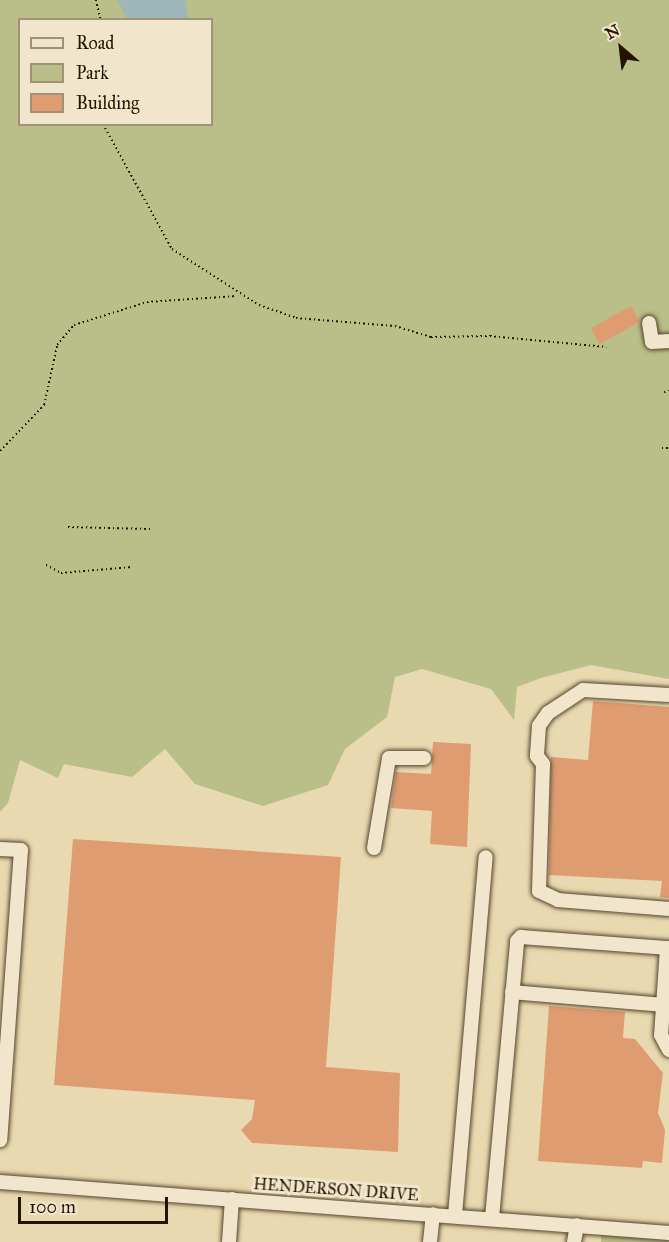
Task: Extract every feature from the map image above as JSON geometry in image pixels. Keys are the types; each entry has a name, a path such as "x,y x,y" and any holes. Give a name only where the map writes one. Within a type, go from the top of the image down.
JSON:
{"street":[{"path":"649,323 652,342 669,341"},
{"path":"669,695 583,690 548,713 539,726 537,756 543,764 539,891 558,900 669,909"},
{"path":"374,848 389,758 424,758"},
{"path":"0,849 21,850 0,1140"},
{"path":"455,1215 486,857"},
{"path":"492,1218 512,992 521,937 668,948 662,1043 669,1050"},
{"path":"512,992 663,1005"},
{"name":"HENDERSON DRIVE","path":"0,1182 669,1233"},
{"path":"229,1242 232,1199"},
{"path":"430,1242 433,1214"},
{"path":"574,1242 577,1225"}],"path":[{"path":"96,0 100,18"},
{"path":"104,126 172,249 238,296 296,318 395,326 431,337 490,336 606,347"},
{"path":"0,451 45,405 57,345 74,325 147,302 238,296"},
{"path":"664,392 669,391"},
{"path":"662,448 669,448"},
{"path":"68,527 150,529"},
{"path":"46,565 61,573 132,567"}],"green space":[{"path":"0,0 669,0 669,679 591,665 541,678 517,687 514,720 491,689 422,669 395,677 387,717 345,749 328,785 263,806 195,784 165,749 132,777 64,764 58,778 20,760 8,803 0,812"},
{"path":"601,1235 666,1239 669,1242 601,1242"}],"water":[{"path":"117,0 185,0 188,18 126,18"}],"building":[{"path":"631,306 640,322 599,344 591,328"},
{"path":"593,701 669,707 669,898 660,897 662,881 549,875 551,757 588,760"},
{"path":"433,742 471,744 467,847 430,844 432,811 391,808 396,772 431,774"},
{"path":"73,839 341,857 326,1067 400,1073 398,1152 252,1143 241,1130 252,1119 255,1100 54,1085"},
{"path":"549,1006 625,1012 623,1038 635,1039 663,1073 658,1113 665,1130 662,1163 643,1161 642,1168 538,1161"}]}
